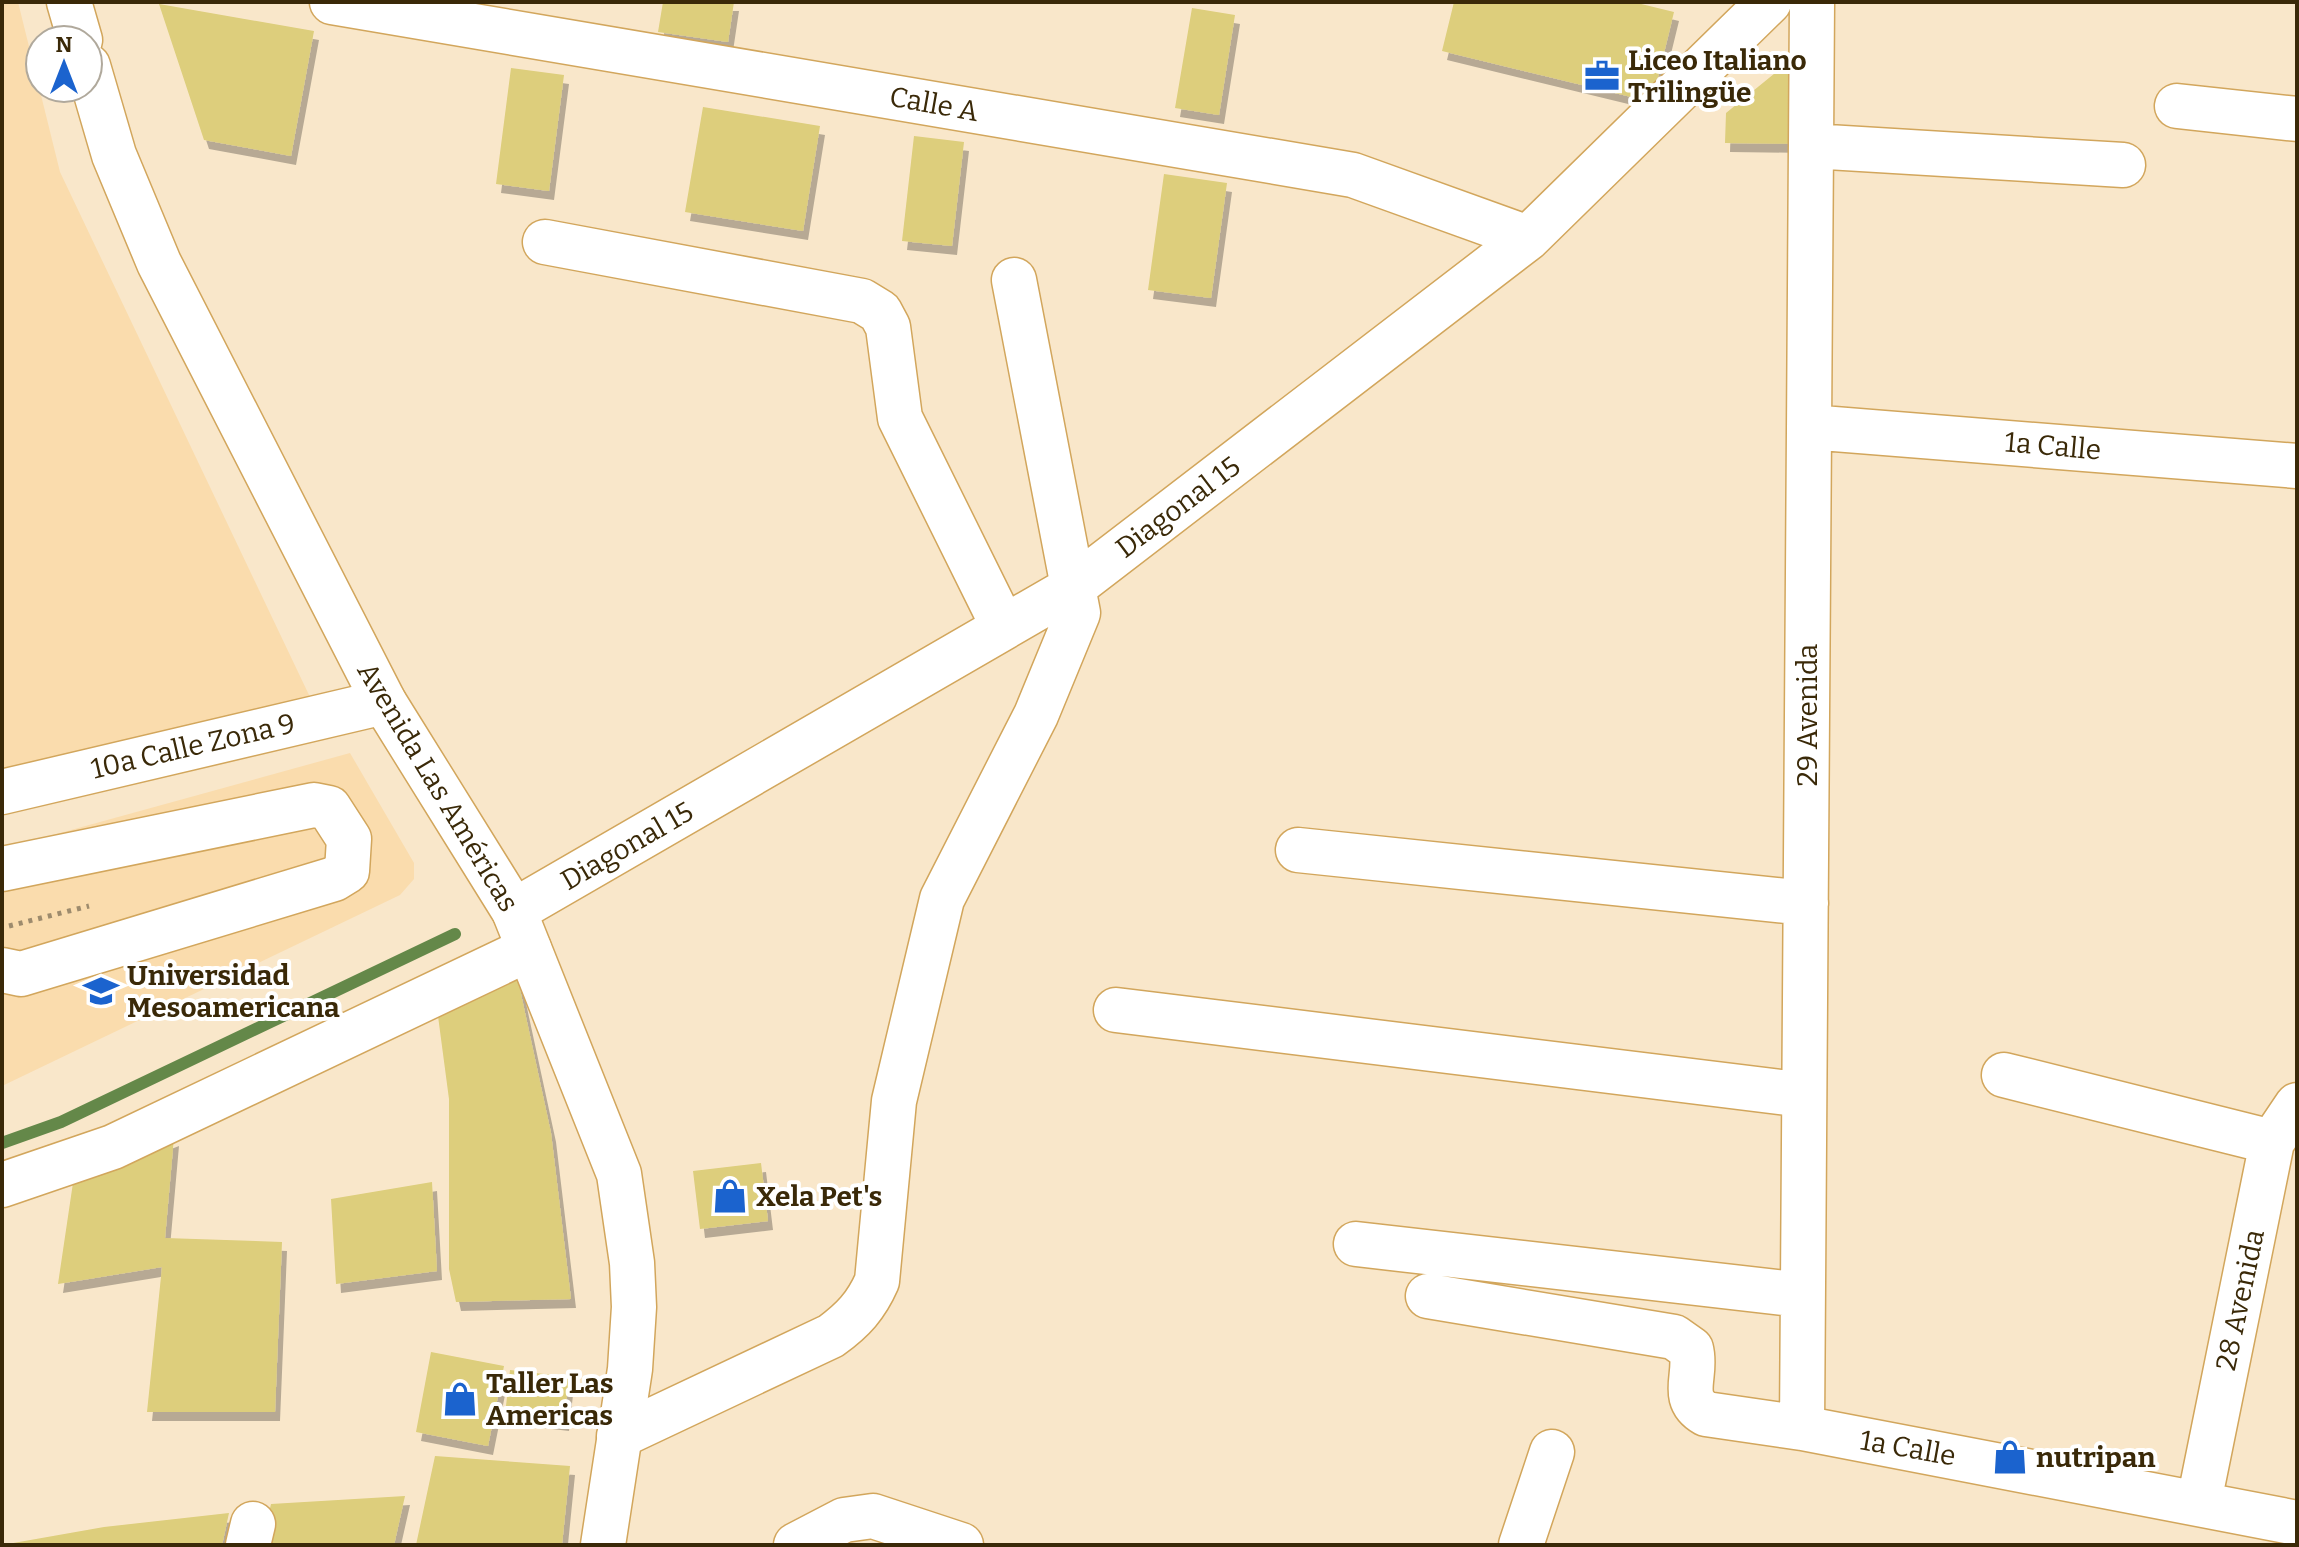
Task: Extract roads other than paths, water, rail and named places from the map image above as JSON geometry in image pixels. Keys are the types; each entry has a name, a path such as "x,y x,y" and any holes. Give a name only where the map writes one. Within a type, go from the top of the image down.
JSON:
{"street":[{"path":"69,2 75,24"},
{"name":"Calle A","path":"332,2 1353,175 1528,238"},
{"name":"29 Avenida","path":"1802,1428 1812,2"},
{"name":"Diagonal 15","path":"2,1185 113,1147 521,930 1003,626 1072,588 1528,238 1764,3"},
{"name":"Avenida Las Américas","path":"99,104 114,155 159,263 384,702 521,930 619,1174 631,1248 634,1307 630,1369 603,1545"},
{"path":"2177,106 2297,119"},
{"path":"1811,146 2123,165"},
{"path":"545,242 862,301 880,312 888,327 900,418 1003,626"},
{"path":"619,1436 831,1336 854,1319 869,1299 877,1281 894,1101 942,899 1036,715 1075,624 1077,602 1014,280"},
{"name":"1a Calle","path":"1809,427 2297,466"},
{"name":"10a Calle Zona 9","path":"2,792 384,702"},
{"path":"2,970 21,974 334,879 347,871 349,839 329,808 314,805 4,856"},
{"path":"1298,850 1806,903"},
{"path":"1116,1010 1804,1095"},
{"path":"2004,1075 2272,1142"},
{"name":"28 Avenida","path":"2199,1502 2272,1142 2297,1105"},
{"path":"1356,1244 1802,1295"},
{"name":"1a Calle","path":"1428,1296 1674,1337 1685,1342 1693,1358 1690,1399 1694,1408 1720,1418 1802,1428 2297,1523"},
{"path":"1521,1545 1552,1452"},
{"path":"796,1545 844,1520 873,1516 961,1545"}],"waterway":[{"path":"2,1143 61,1122 455,934"}],"place":[{"name":"Liceo Italiano Trilingüe","path":"1602,76"},
{"name":"Universidad Mesoamericana","path":"101,991"},
{"name":"Xela Pet's","path":"730,1196"},
{"name":"Taller Las Americas","path":"460,1399"},
{"name":"nutripan","path":"2010,1457"}]}
